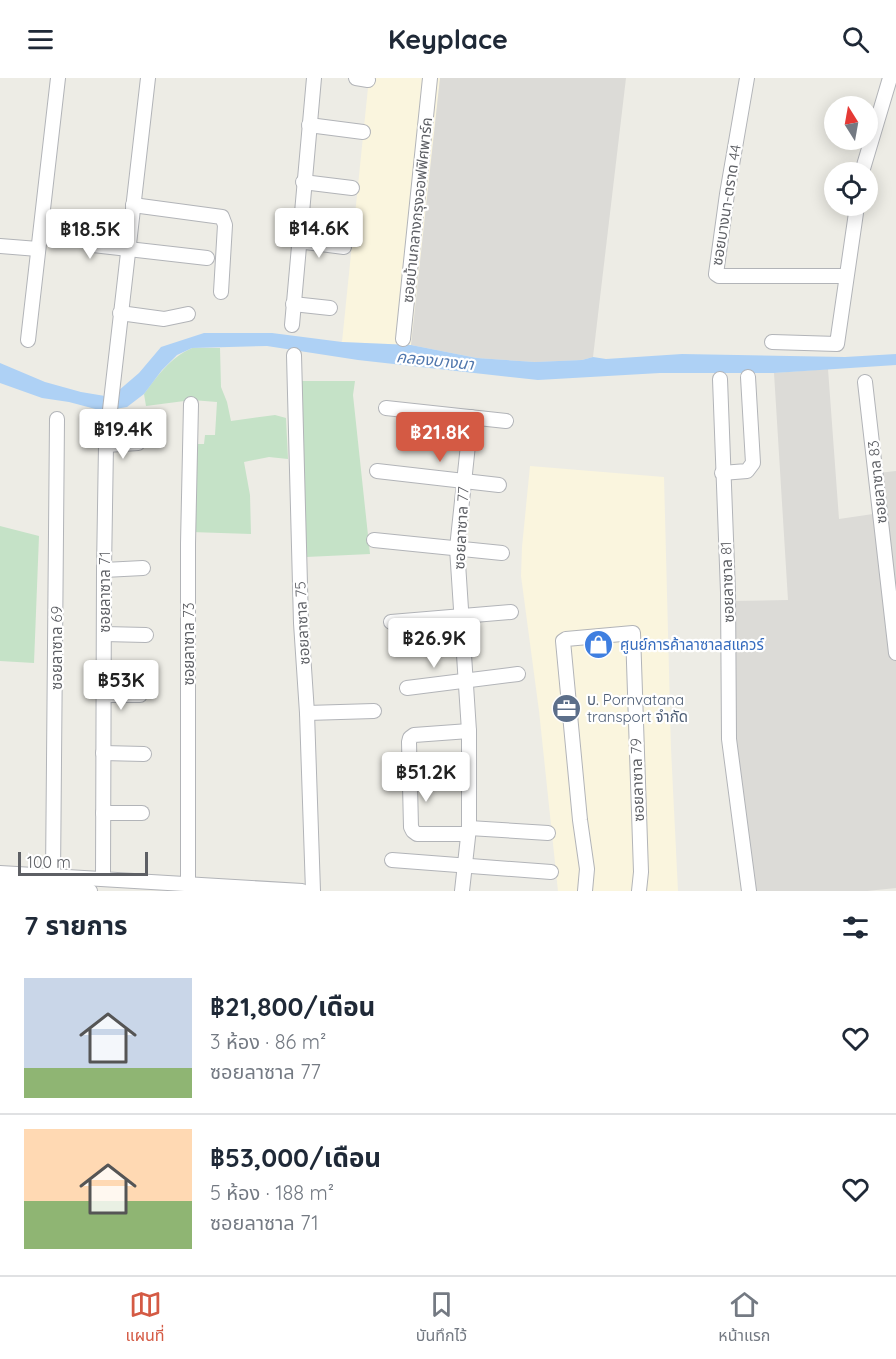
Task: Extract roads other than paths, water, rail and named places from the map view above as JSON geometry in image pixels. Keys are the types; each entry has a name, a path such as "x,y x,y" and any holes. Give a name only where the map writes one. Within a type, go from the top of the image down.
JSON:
{"street":[{"path":"28,340 58,78"},
{"name":"ซอยลาซาล 71","path":"103,879 106,445 148,78"},
{"path":"292,325 314,78"},
{"name":"ซอยบางนา-ตราด 44","path":"747,78 716,274 719,276 846,276"},
{"path":"865,162 890,78"},
{"name":"ซอยบ้านกลางกรุงออฟฟิศพาร์ค","path":"404,339 429,79"},
{"path":"309,124 363,132"},
{"path":"303,182 352,188"},
{"path":"133,205 222,217 225,225 221,292"},
{"path":"772,342 837,344 856,216"},
{"path":"86,231 87,238 93,245 207,258"},
{"path":"298,241 344,247"},
{"path":"0,246 38,249"},
{"path":"294,304 330,308"},
{"path":"120,313 164,319 188,314"},
{"name":"ซอยลาซาล 75","path":"294,356 301,623 307,713 313,891"},
{"path":"722,473 747,471 753,464 748,377"},
{"name":"ซอยลาซาล 81","path":"720,379 728,592 729,739 749,891"},
{"name":"ซอยลาซาล 83","path":"866,382 896,652"},
{"name":"ซอยลาซาล 73","path":"189,884 188,544 191,404"},
{"path":"386,408 506,421"},
{"name":"ซอยลาซาล 77","path":"462,891 468,831 469,731 457,548 471,417"},
{"name":"ซอยลาซาล 69","path":"57,419 57,883"},
{"path":"106,445 138,443"},
{"path":"377,471 499,485"},
{"path":"374,540 502,553"},
{"path":"104,570 143,568"},
{"path":"391,622 511,612"},
{"path":"104,633 146,635"},
{"name":"ซอยลาซาล 79","path":"585,891 587,869 580,820 563,641 633,633 641,872 639,891"},
{"path":"407,688 518,674"},
{"path":"103,695 140,696"},
{"path":"307,713 374,711"},
{"path":"469,731 414,735 410,738 412,831 417,834 468,831 548,833"},
{"path":"103,753 144,754"},
{"path":"103,813 142,813"},
{"path":"392,860 551,872"},
{"path":"0,875 57,883 90,891"},
{"path":"0,885 103,879 133,884 189,884 302,891"},
{"path":"57,883 63,880 64,882 110,886 117,891"},
{"path":"133,884 136,888 166,891"}],"water":[{"name":"คลองบางนา","path":"204,333 272,333 342,342 411,345 477,358 535,362 582,360 593,357 606,359 682,354 845,357 896,354 896,365 774,373 660,373 538,380 358,360 267,346 192,348 177,355 144,394 127,407 103,411 42,398 0,383 0,363 45,382 105,396 118,391 139,373 161,347"}],"place":[{"name":"ศูนย์การค้าลาซาลสแควร์","path":"599,644"},
{"name":"บ. Pornvatana transport จำกัด","path":"566,708"}]}
